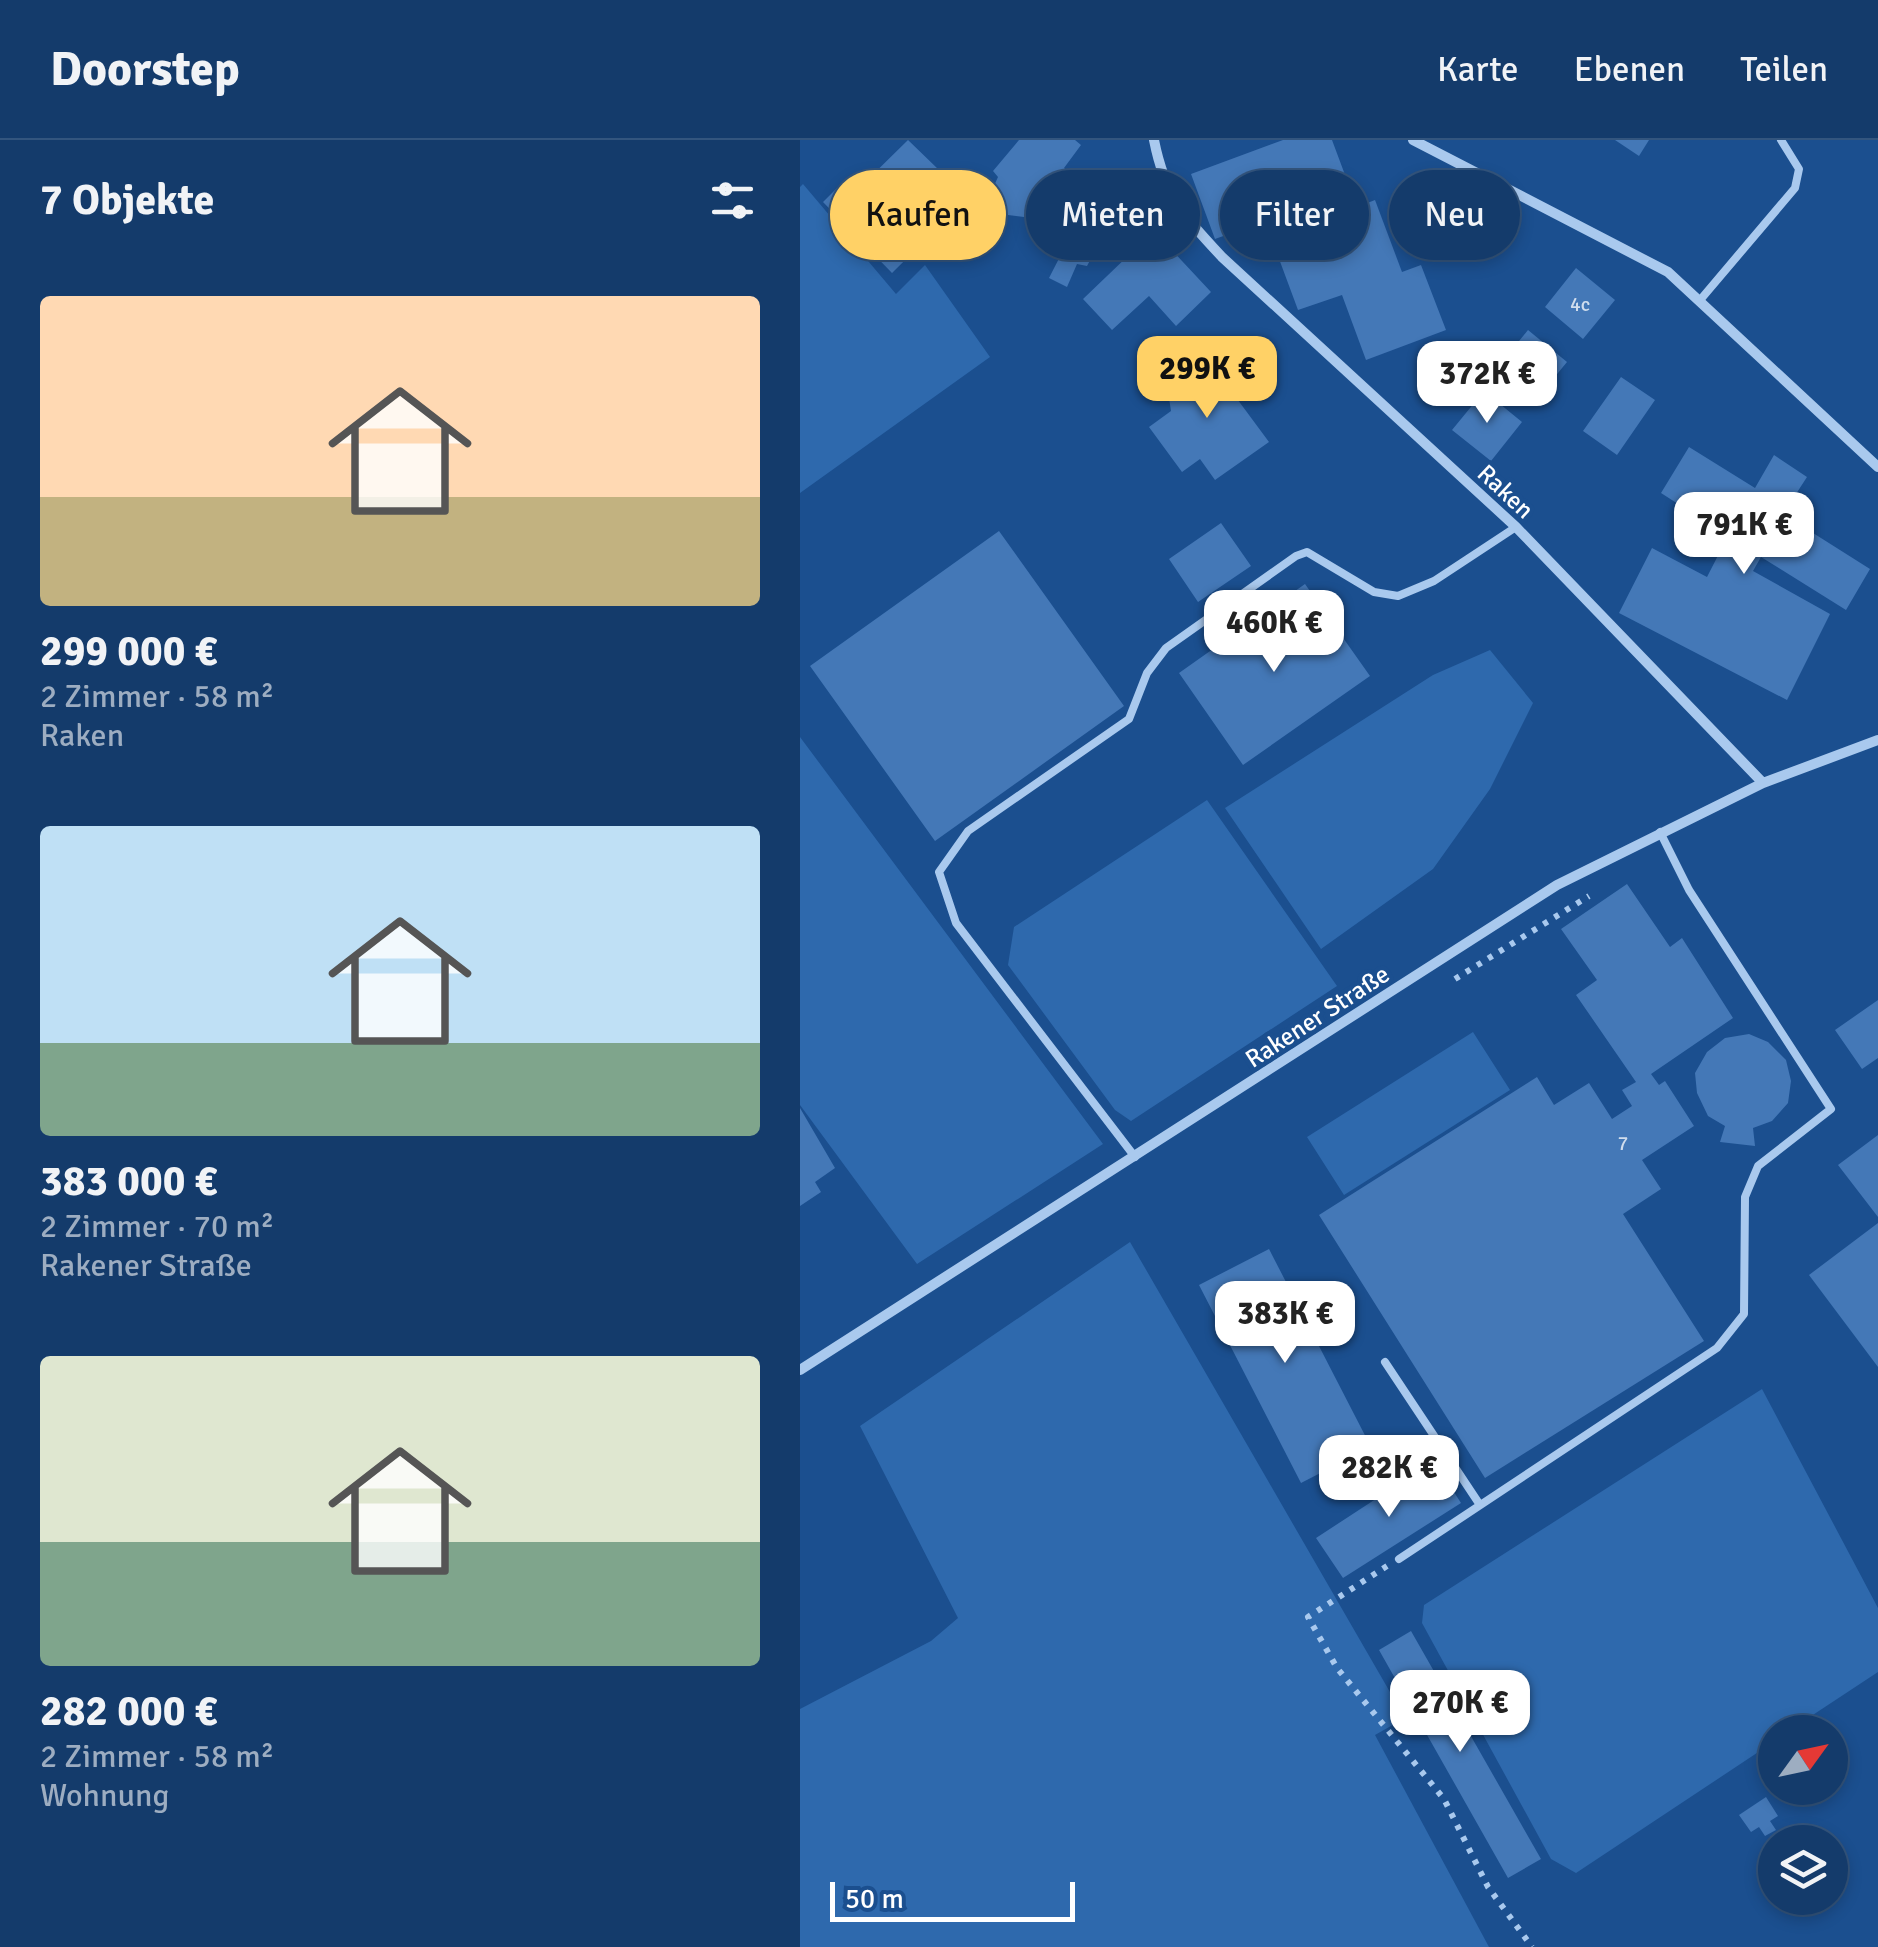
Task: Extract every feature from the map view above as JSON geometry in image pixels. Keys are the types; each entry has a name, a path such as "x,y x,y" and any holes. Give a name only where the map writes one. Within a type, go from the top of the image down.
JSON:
{"street":[{"name":"Raken","path":"1154,140 1160,170 1179,210 1222,256 1516,527 1763,783"},
{"path":"1413,140 1668,272 1878,466"},
{"name":"Rakener Straße","path":"800,1370 1556,885 1763,783 1878,740"}],"lane":[{"path":"1701,299 1795,188 1798,169 1781,140"},
{"path":"1135,1157 956,923 939,872 968,831 1128,719 1147,674 1166,648 1296,556 1308,552 1374,592 1398,596 1434,581 1516,527"},
{"path":"1399,1558 1718,1348 1744,1314 1744,1198 1758,1166 1831,1109 1689,890 1660,832"},
{"path":"1385,1362 1480,1505"}],"path":[{"path":"1399,1558 1308,1617 1337,1668 1444,1799 1488,1887 1532,1947"}],"shaded area":[{"path":"803,184 830,216 830,260 867,260 896,294 925,265 990,357 800,493"},
{"path":"1490,650 1533,703 1490,789 1433,869 1321,949 1225,808 1433,675"},
{"path":"800,737 1103,1144 917,1264 800,1105"},
{"path":"1207,800 1337,986 1131,1121 1115,1110 1008,965 1014,927"},
{"path":"1473,1032 1510,1090 1344,1195 1307,1137"},
{"path":"1130,1242 1405,1718 1375,1735 1489,1947 800,1947 800,1709 931,1641 958,1618 860,1426"},
{"path":"1762,1389 1878,1608 1878,1672 1813,1715 1758,1715 1758,1752 1576,1873 1551,1859 1422,1623 1424,1605"}],"building":[{"path":"908,140 939,170 877,170"},
{"path":"1019,140 1075,140 1081,145 1064,168 1066,170 1026,170 1024,217 1006,213 1006,170 994,170"},
{"path":"1283,140 1332,140 1343,170 1220,170 1220,237 1215,239 1200,198 1200,171"},
{"path":"1615,140 1649,140 1639,156"},
{"path":"1375,200 1389,237 1389,260 1398,260 1402,272 1421,265 1446,330 1366,360 1342,295 1298,310 1279,260 1369,260 1369,202"},
{"path":"879,260 905,260 892,273"},
{"path":"1058,260 1090,260 1087,266 1077,264 1067,287 1049,278"},
{"path":"1124,260 1181,260 1211,292 1176,326 1149,296 1112,330 1083,299"},
{"path":"1576,268 1615,300 1583,339 1545,307"},
{"path":"1528,330 1567,362 1535,401 1496,369"},
{"path":"1229,359 1232,392 1269,442 1215,480 1200,459 1182,472 1149,427 1171,411 1167,385 1181,383 1179,365"},
{"path":"1621,377 1655,400 1617,455 1583,431"},
{"path":"1484,391 1522,422 1491,461 1452,430"},
{"path":"1689,447 1755,488 1774,455 1807,477 1783,514 1870,569 1846,610 1761,557 1753,571 1830,614 1787,700 1619,613 1652,548 1707,577 1728,536 1661,493"},
{"path":"1221,523 1251,566 1198,602 1169,559"},
{"path":"999,531 1124,706 935,841 810,666"},
{"path":"1305,584 1370,676 1243,765 1179,673"},
{"path":"1627,884 1670,947 1682,938 1733,1018 1651,1074 1659,1085 1665,1081 1694,1126 1642,1160 1661,1189 1623,1214 1704,1341 1485,1478 1319,1215 1537,1077 1554,1105 1589,1083 1612,1119 1632,1106 1622,1090 1636,1082 1576,995 1597,980 1561,929"},
{"path":"1878,1000 1878,1058 1862,1069 1835,1030"},
{"path":"1749,1034 1768,1042 1786,1060 1791,1081 1788,1103 1772,1121 1753,1128 1755,1146 1720,1142 1725,1126 1708,1116 1697,1093 1695,1073 1707,1052 1725,1038"},
{"path":"800,1108 835,1168 815,1182 821,1192 800,1206"},
{"path":"1878,1135 1878,1217 1838,1165"},
{"path":"1878,1223 1878,1367 1809,1275"},
{"path":"1269,1249 1371,1447 1301,1483 1199,1285"},
{"path":"1434,1461 1461,1503 1343,1578 1316,1538"},
{"path":"1411,1631 1541,1859 1508,1878 1379,1650"},
{"path":"1758,1802 1771,1805 1778,1816 1770,1821 1773,1825 1758,1825 1751,1832 1739,1815"}]}
